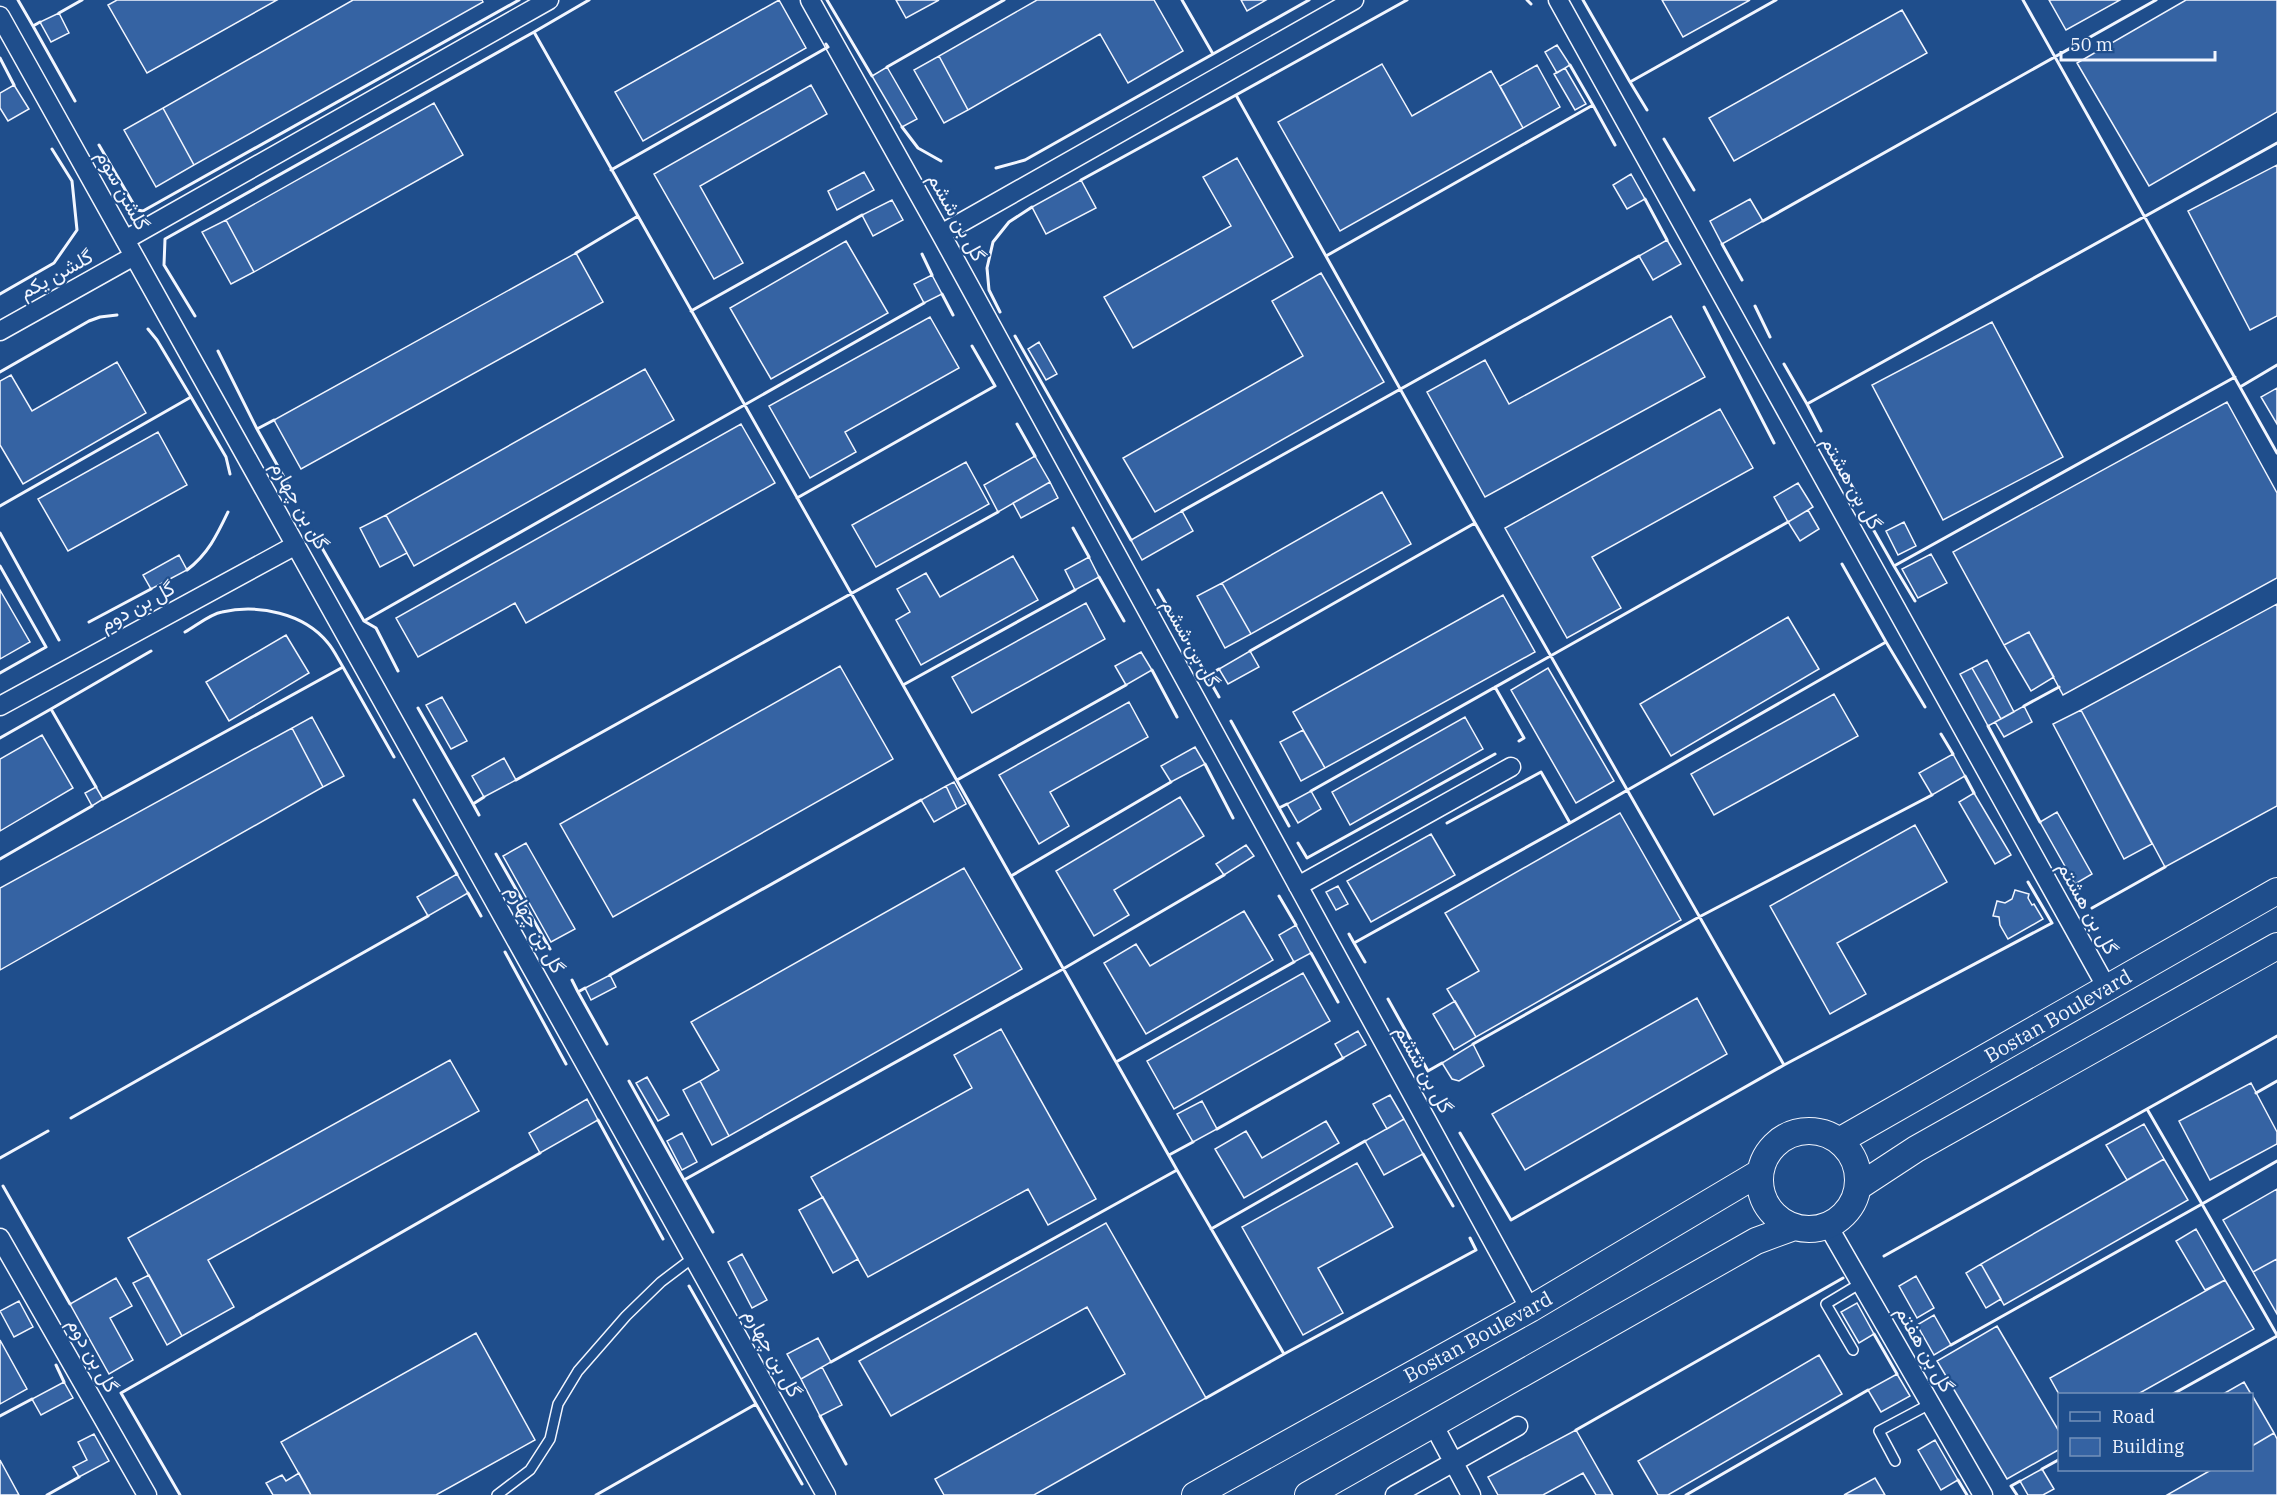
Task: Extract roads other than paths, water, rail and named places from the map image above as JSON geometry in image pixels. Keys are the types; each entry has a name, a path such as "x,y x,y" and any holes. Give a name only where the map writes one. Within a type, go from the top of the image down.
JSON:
{"street":[{"name":"گلشن یکم","path":"0,331 129,248 549,0"},
{"name":"گل بن ششم","path":"810,0 941,234 1530,1309"},
{"path":"941,234 1354,0"},
{"name":"گل بن هشتم","path":"1558,0 2107,988"},
{"name":"گلشن سوم","path":"0,16 207,385"},
{"name":"گل بن چهارم","path":"207,385 826,1495"},
{"name":"گل بن دوم","path":"0,706 296,545"},
{"path":"1298,886 1511,767"},
{"name":"Bostan Boulevard","path":"1839,1141 2277,891"},
{"path":"1858,1187 1917,1149 2277,946"},
{"path":"1812,1130 1826,1133 1839,1141 1855,1161 1858,1187 1848,1210 1828,1226 1811,1229 1794,1227 1779,1219 1767,1206 1760,1190 1759,1173 1772,1147 1783,1137 1812,1130"},
{"name":"Bostan Boulevard","path":"1195,1495 1530,1309 1759,1173"},
{"name":"گل بن هفتم","path":"1828,1226 1983,1495"},
{"path":"1308,1495 1756,1241 1794,1227"},
{"name":"گل بن دوم","path":"0,1238 147,1495"},
{"path":"1433,1424 1471,1495"},
{"path":"1395,1495 1518,1426"}],"lane":[{"path":"497,1495 530,1470 550,1439 558,1404 578,1371 661,1282 694,1257"},
{"path":"1853,1350 1826,1304 1861,1283"},
{"path":"1895,1461 1879,1431 1930,1404"}]}
